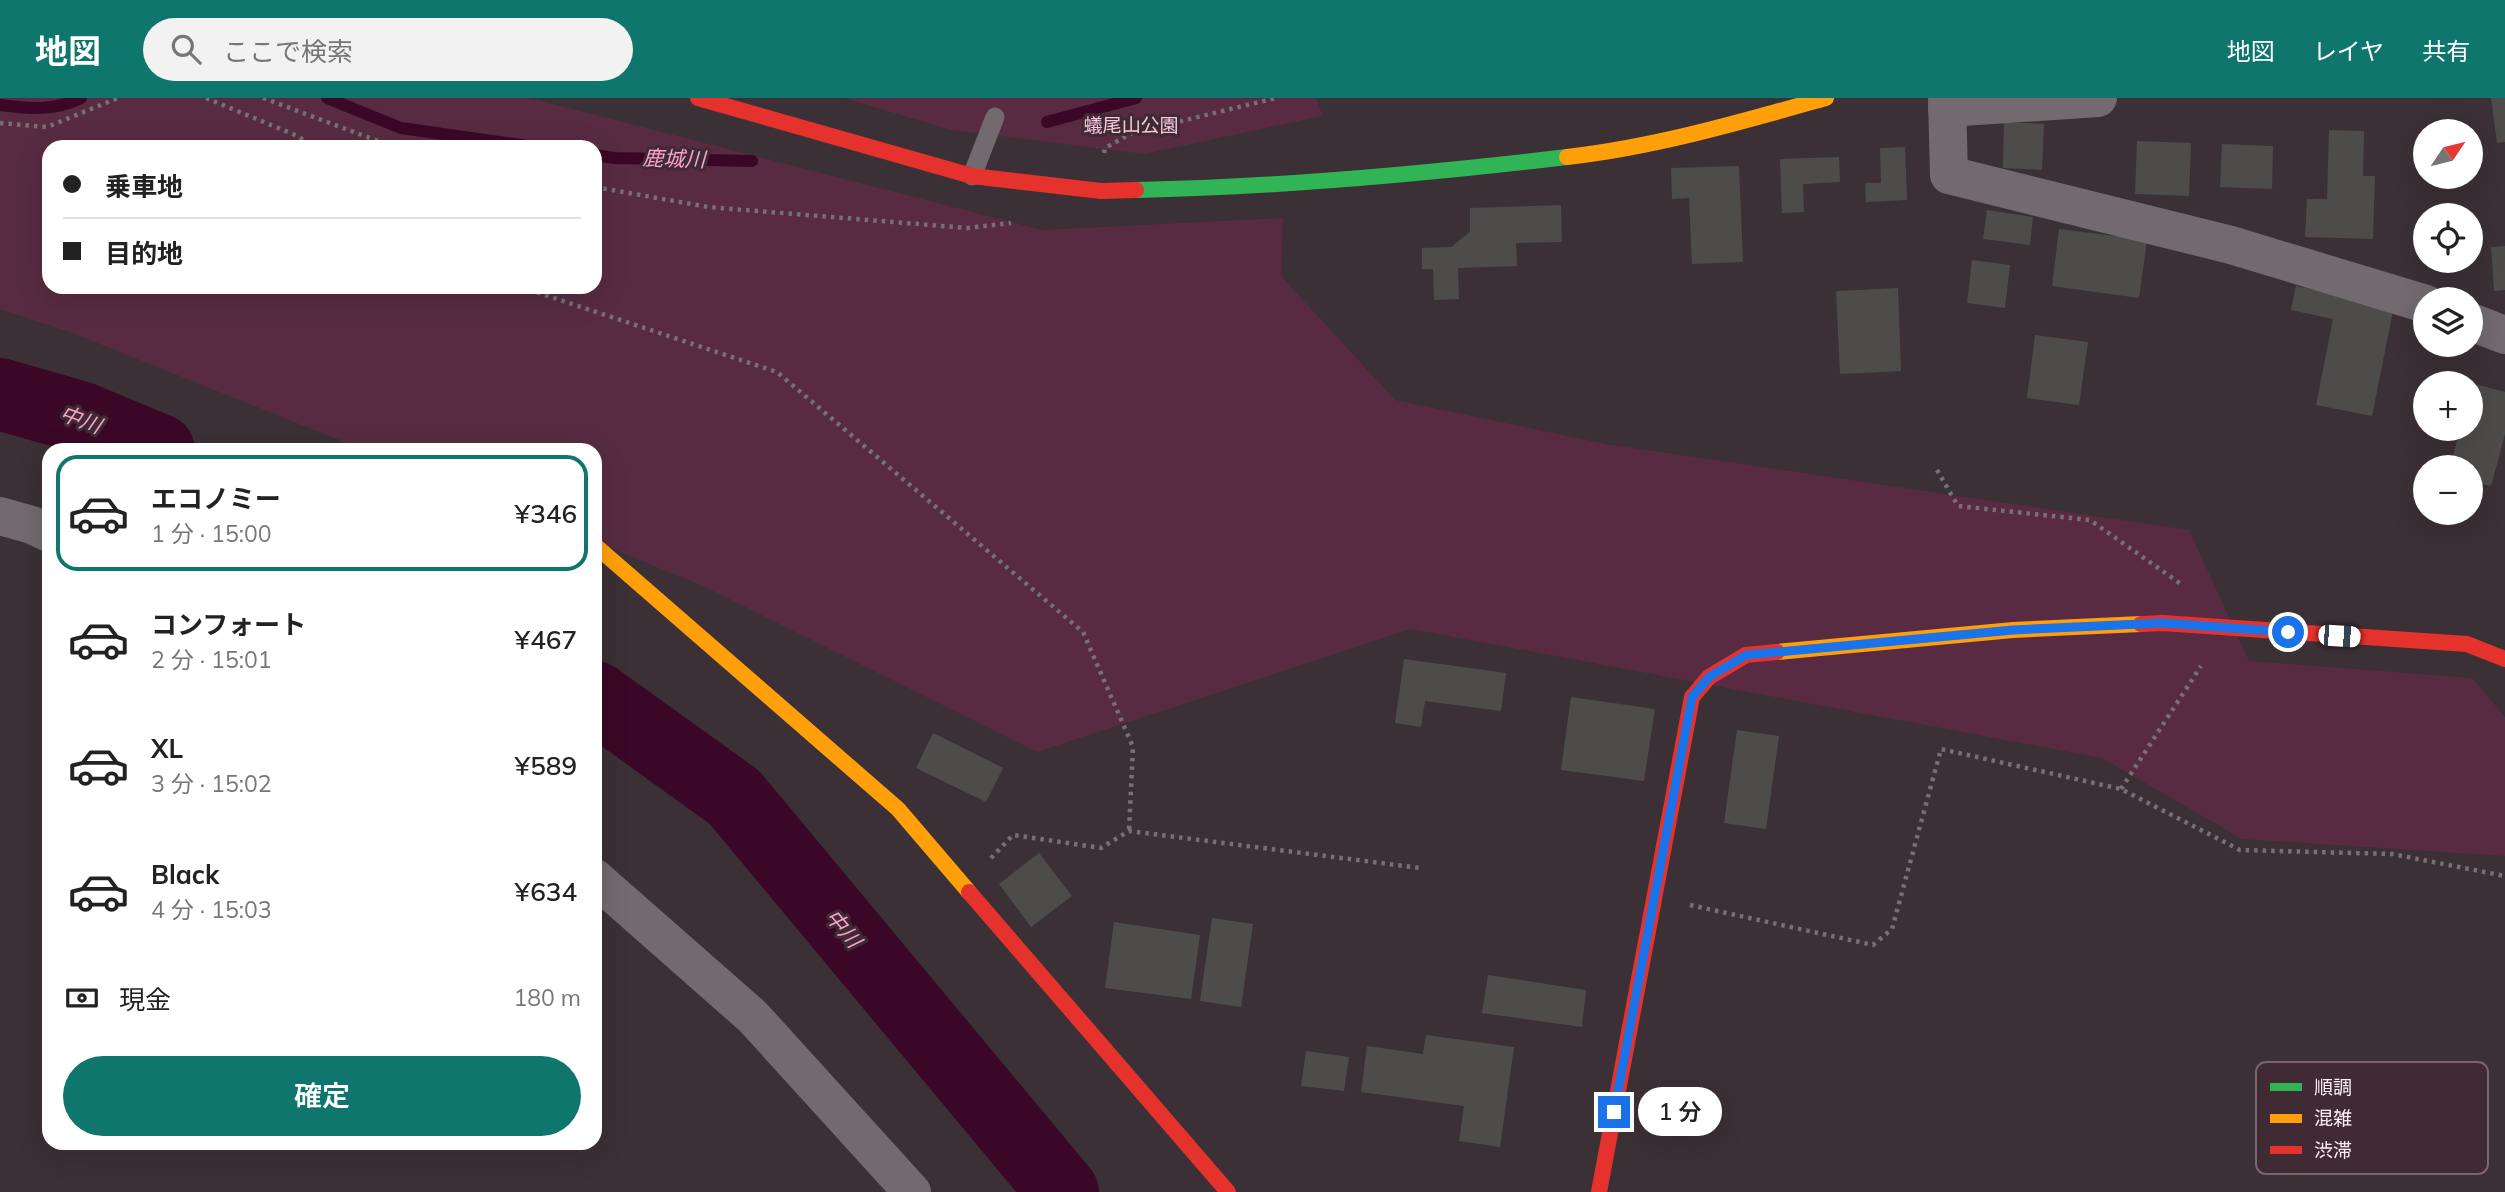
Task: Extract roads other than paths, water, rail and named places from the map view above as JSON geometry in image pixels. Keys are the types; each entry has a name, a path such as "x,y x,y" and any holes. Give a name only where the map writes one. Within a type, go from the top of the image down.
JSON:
{"street":[{"path":"698,98 972,176 1101,191 1200,189 1443,172 1603,153 1741,122 1826,98"},
{"path":"2098,98 1947,103 1950,175 2231,245 2413,300"},
{"path":"2483,327 2505,335"},
{"path":"0,516 42,530"},
{"path":"602,551 898,809 1228,1192"},
{"path":"1599,1192 1692,697 1709,677 1746,655 2013,630 2163,623 2467,644 2505,659"},
{"path":"602,884 754,1017 912,1192"}],"lane":[{"path":"972,176 995,117"}],"waterway":[{"name":"鹿城川","path":"0,105 41,108 81,98"},
{"name":"鹿城川","path":"327,98 401,128 486,140"},
{"name":"鹿城川","path":"1047,122 1136,98"},
{"name":"鹿城川","path":"602,156 752,161"},
{"name":"中川","path":"0,394 80,417 142,443"},
{"name":"中川","path":"602,702 734,797 1063,1192"}],"park label":[{"name":"蟻尾山公園","path":"1131,125"}]}
